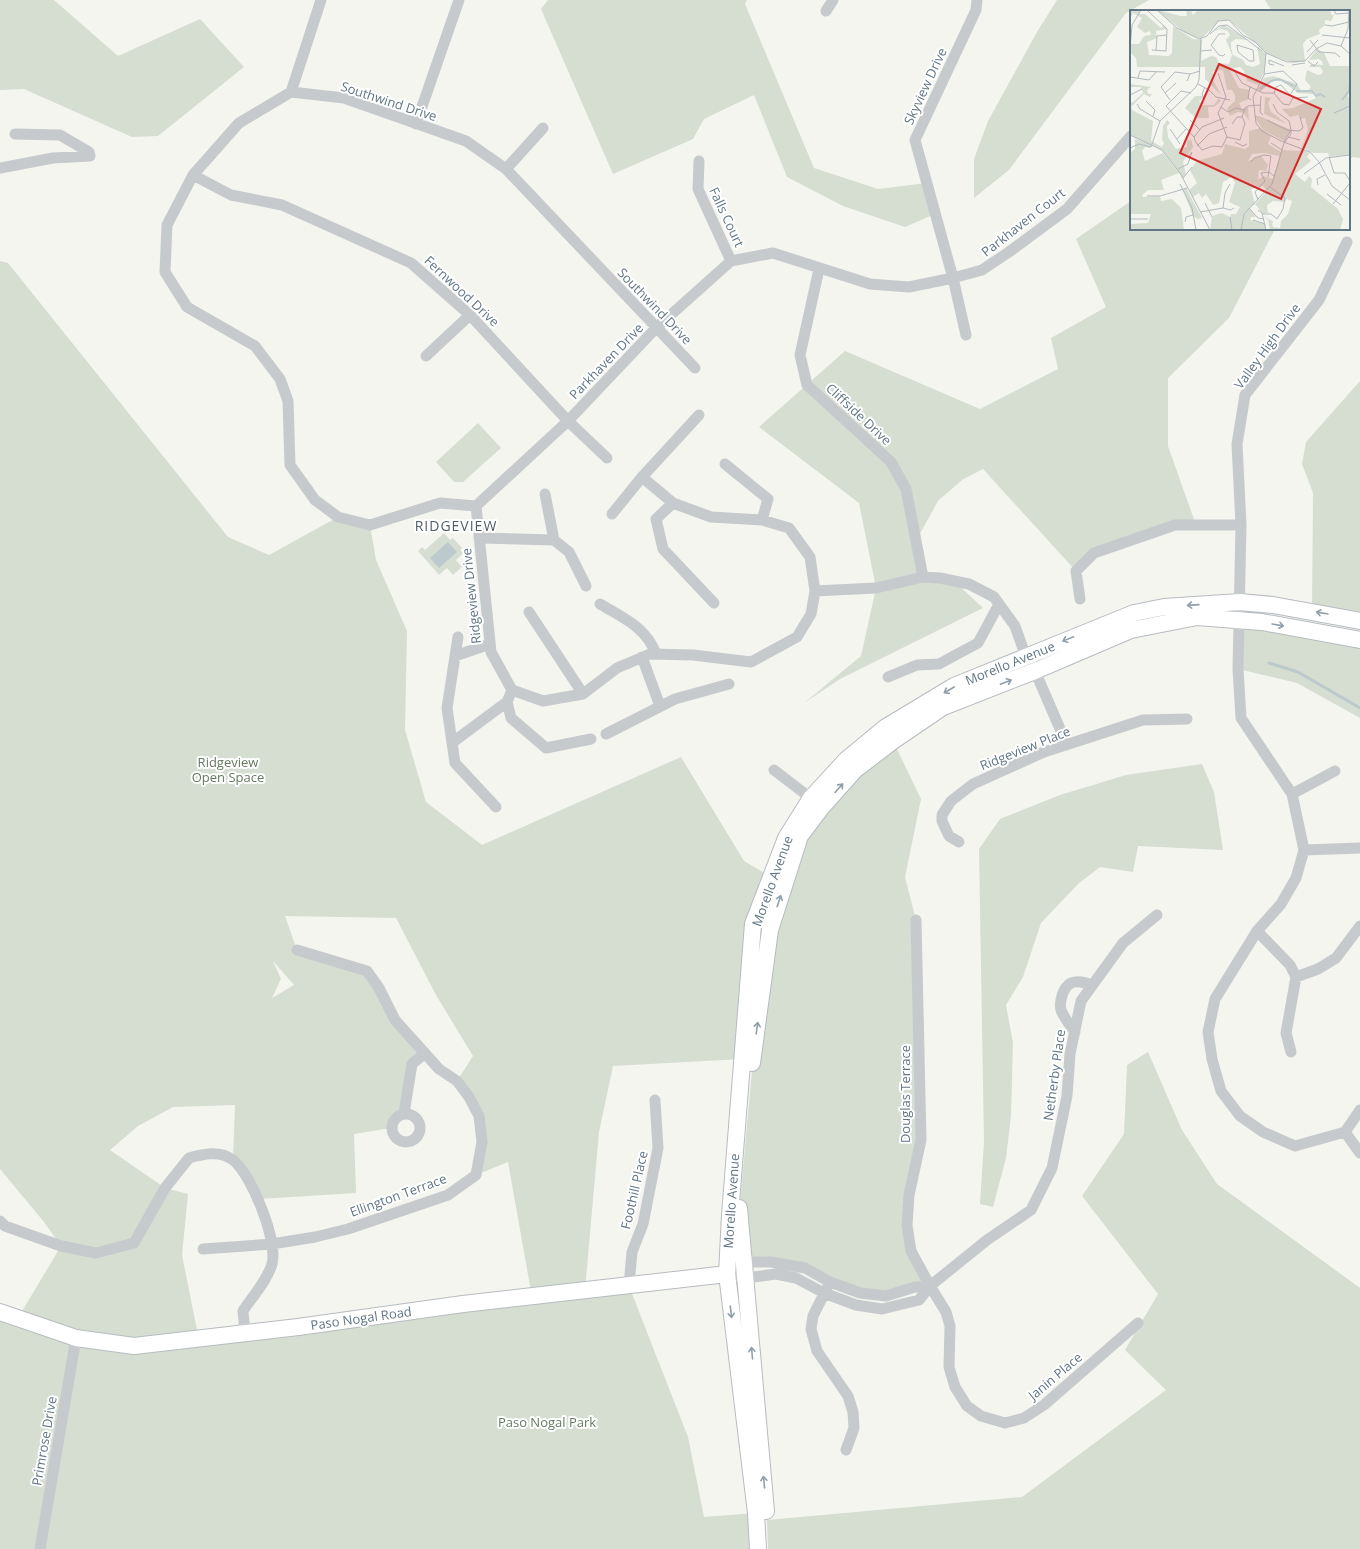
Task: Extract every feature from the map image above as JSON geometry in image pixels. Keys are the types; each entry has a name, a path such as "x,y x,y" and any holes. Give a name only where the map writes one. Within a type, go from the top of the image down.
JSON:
{"street":[{"path":"321,0 291,92 239,123 193,175 167,225 165,272 187,307 255,346 280,379 288,401 290,464 315,500 338,517 370,525 440,504 476,506"},
{"path":"416,124 459,0"},
{"path":"826,11 834,0"},
{"name":"Skyview Drive","path":"966,335 953,278 915,140 976,10 977,0"},
{"name":"Southwind Drive","path":"291,92 344,98 466,141 506,169 695,368"},
{"path":"506,169 543,128"},
{"path":"0,168 53,158 90,156 89,152 60,135 15,134"},
{"name":"Parkhaven Court","path":"953,278 982,270 1009,252 1067,208 1130,137"},
{"name":"Falls Court","path":"699,161 698,189 731,261"},
{"name":"Fernwood Drive","path":"193,175 231,195 282,205 411,263 470,315 568,421 607,458"},
{"name":"Valley High Drive","path":"1292,794 1241,718 1238,669 1241,525 1237,444 1245,395 1319,300 1347,242"},
{"path":"731,261 773,253 819,269 870,284 909,288 953,278"},
{"name":"Parkhaven Drive","path":"476,506 568,421 656,328 731,261"},
{"name":"Cliffside Drive","path":"819,269 800,355 807,385 891,462 906,489 923,578"},
{"path":"426,356 470,315"},
{"path":"612,514 642,476 699,415"},
{"path":"725,464 768,499 762,520"},
{"path":"453,742 507,702 512,690 543,701 583,694 617,668 650,654 693,655 751,662 797,637 811,614 815,590 810,557 789,528 762,520 711,517 674,503 642,476"},
{"path":"545,494 554,540"},
{"path":"674,503 656,519 663,549 714,603"},
{"name":"Ridgeview Drive","path":"476,506 491,652 512,690"},
{"path":"1080,599 1076,571 1094,552 1175,525 1241,525"},
{"path":"480,538 554,540 569,552 586,586"},
{"path":"815,590 876,588 923,578 940,578 970,584 994,597 1015,626 1026,657 1035,671 1067,745"},
{"name":"Morello Avenue","path":"758,1549 756,1513 727,1274 730,1215 753,924 786,838 816,802 846,760 886,727 954,686 1134,613 1164,607 1240,602 1273,605 1360,620"},
{"path":"600,604 636,625 651,640 656,654"},
{"path":"888,677 917,665 939,664 978,643 999,604"},
{"path":"529,612 583,694"},
{"name":"Morello Avenue","path":"768,1549 739,1213 752,1060 770,930 800,836 816,802 893,741 943,707 1035,671 1132,630 1197,617 1239,620 1360,640"},
{"path":"458,637 446,708 453,742 455,763 496,808"},
{"path":"455,656 490,644"},
{"path":"642,657 660,706"},
{"path":"606,734 675,699 729,684"},
{"path":"507,702 511,718 546,748 591,740"},
{"name":"Ridgeview Place","path":"959,842 949,836 942,821 942,815 951,801 973,784 1044,752 1143,720 1187,718"},
{"path":"774,770 816,802"},
{"path":"1335,771 1292,794 1304,850 1296,878 1281,904 1257,931 1215,999 1208,1032 1212,1059 1221,1091 1240,1116 1263,1132 1296,1146 1345,1132 1360,1110"},
{"path":"1304,850 1360,848"},
{"name":"Netherby Place","path":"744,1270 796,1278 824,1293 856,1305 882,1309 919,1300 930,1286 987,1240 1031,1210 1052,1168 1067,1096 1070,1054 1081,1001 1123,943 1157,915"},
{"name":"Douglas Terrace","path":"916,920 921,1140 909,1195 907,1225 911,1251 930,1286"},
{"path":"1296,977 1318,969 1336,958 1360,926"},
{"path":"1257,931 1290,966 1296,977 1286,1033 1291,1052"},
{"name":"Ellington Terrace","path":"203,1249 272,1244 315,1237 348,1229 448,1195 476,1175 482,1142 479,1116 469,1097 457,1081 439,1069 395,1020 380,988 367,971 297,950"},
{"path":"1075,1032 1061,1009 1061,997 1065,989 1071,983 1081,982 1092,985"},
{"path":"404,1113 412,1064 425,1054"},
{"name":"Foothill Place","path":"630,1286 632,1252 643,1224 658,1148 655,1100"},
{"path":"1345,1132 1360,1153"},
{"path":"0,1221 5,1226 61,1246 96,1253 134,1243 165,1188 189,1158 212,1152 232,1159 243,1171 259,1199 272,1244 272,1264 261,1284 242,1311 245,1332"},
{"path":"727,1274 771,1262 805,1268 830,1282 860,1293 886,1296 915,1287 930,1286"},
{"name":"Paso Nogal Road","path":"0,1312 76,1338 134,1346 199,1340 245,1332 298,1327 455,1305 727,1274"},
{"path":"830,1282 813,1316 811,1329 817,1351 848,1396 853,1412 854,1428 846,1450"},
{"name":"Janin Place","path":"930,1286 946,1312 950,1326 949,1367 954,1388 966,1406 981,1416 1005,1423 1024,1418 1044,1405 1138,1322"},
{"name":"Primrose Drive","path":"40,1549 76,1338"}],"green space":[{"path":"0,0 54,0 118,56 200,19 244,67 158,136 132,137 24,89 0,90"},
{"path":"548,0 747,0 745,4 814,168 878,189 926,183 935,214 905,227 843,206 787,177 754,95 704,119 693,139 613,174 541,9"},
{"path":"1057,0 1149,0 1126,13 1009,170 974,198 974,159 988,121 1037,32"},
{"path":"1265,0 1360,0 1360,158 1353,157 1350,158 1350,10 1271,10"},
{"path":"1130,202 1130,230 1274,230 1229,318 1168,378 1168,446 1196,525 1175,525 1094,552 1076,571 983,469 962,480 938,501 916,541 923,577 954,581 983,608 840,679 804,703 861,656 876,588 859,503 759,427 845,351 980,409 1058,369 1051,338 1106,307 1076,239"},
{"path":"0,261 8,263 228,537 269,555 338,517 370,525 376,560 407,631 405,730 426,802 482,845 681,757 744,861 771,877 753,924 742,1059 613,1066 599,1132 585,1290 629,1286 688,1437 704,1517 756,1513 758,1549 0,1549 0,1312 18,1318 61,1246 44,1222 0,1169","holes":["285,916 396,918 436,995 473,1056 457,1081 479,1116 476,1175 508,1162 532,1297 199,1340 182,1255 188,1194 165,1188 110,1150 138,1126 173,1107 235,1105 233,1159 259,1199 356,1193 354,1134 391,1128 397,1116 404,1113 412,1064 425,1053 367,971 297,950","273,961 294,985 272,998 281,979"]},
{"path":"1360,381 1360,621 1312,612 1313,493 1302,464 1306,442"},
{"path":"478,423 501,448 463,482 454,482 436,462"},
{"path":"444,533 450,540 453,538 462,548 460,550 463,553 456,560 462,567 453,575 447,568 439,575 418,551 422,547 425,550"},
{"path":"1239,620 1360,640 1360,718 1297,683 1238,669"},
{"path":"893,741 921,799 905,877 916,920 921,1140 907,1225 930,1286 886,1296 860,1293 805,1268 743,1262 739,1213 753,1060 770,930 800,836"},
{"path":"1202,764 1214,792 1223,850 1138,846 1133,872 1100,867 1078,884 1041,923 1023,977 1006,1005 1013,1043 1011,1116 1006,1158 993,1207 980,1204 984,1142 979,849 1000,819 1060,795 1126,775"},
{"path":"1148,1052 1182,1130 1217,1184 1360,1288 1360,1549 768,1549 767,1520 1022,1497 1166,1390 1125,1350 1158,1294 1082,1196 1124,1134 1127,1065"}],"shaded area":[{"path":"448,542 457,552 439,568 430,558"}],"waterway":[{"path":"1269,663 1298,672 1360,708"}],"district":[{"name":"RIDGEVIEW","path":"456,525"}],"park label":[{"name":"Ridgeview Open Space","path":"228,770"},
{"name":"Paso Nogal Park","path":"547,1422"}]}
